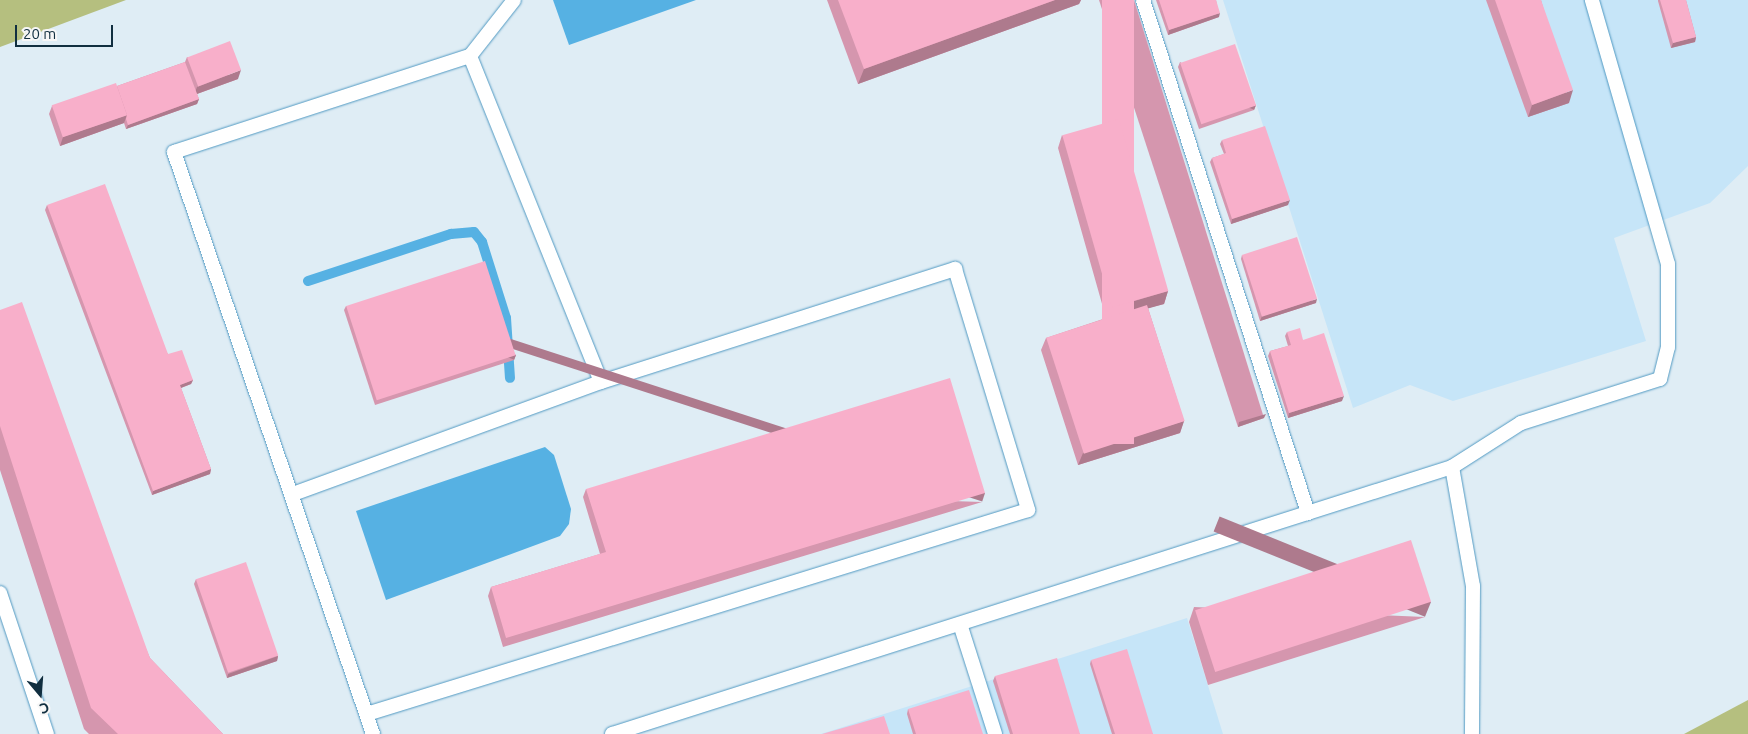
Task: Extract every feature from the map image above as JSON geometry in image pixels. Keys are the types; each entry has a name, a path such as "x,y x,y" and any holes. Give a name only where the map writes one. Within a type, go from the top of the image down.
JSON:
{"lane":[{"path":"373,734 293,494 174,152 470,56 514,0"},
{"path":"1143,0 1308,513"},
{"path":"612,734 1452,467 1521,423 1660,379 1668,347 1668,264 1592,0"},
{"path":"470,56 601,382"},
{"path":"293,494 601,382 955,269 1028,510 366,714"},
{"path":"1452,467 1473,586 1472,734"},
{"path":"0,593 47,734"},
{"path":"960,624 995,734"}],"shaded area":[{"path":"1223,0 1748,0 1748,166 1710,203 1614,238 1646,341 1453,401 1410,385 1353,408"},
{"path":"1187,618 1223,734 821,734"}],"green space":[{"path":"0,0 126,0 0,47"},
{"path":"1748,700 1748,734 1684,734"}],"water":[{"path":"553,0 696,0 569,45"},
{"path":"545,447 554,455 571,509 569,524 560,536 386,600 356,511"}],"building":[{"path":"838,0 1055,0 864,69"},
{"path":"1102,0 1134,0 1134,444 1102,444"},
{"path":"1159,0 1216,0 1220,13 1169,30"},
{"path":"1495,0 1541,0 1573,90 1532,105"},
{"path":"1660,0 1686,0 1696,37 1673,43"},
{"path":"230,41 241,70 198,86 187,57"},
{"path":"1235,44 1256,105 1201,124 1180,63"},
{"path":"185,62 199,99 128,125 127,115 117,86"},
{"path":"116,83 127,115 63,137 52,105"},
{"path":"1119,119 1168,291 1112,307 1062,135"},
{"path":"1265,126 1290,200 1232,219 1212,158 1226,153 1222,140"},
{"path":"105,184 168,354 182,350 193,380 180,385 211,469 153,491 47,205"},
{"path":"1297,237 1317,299 1262,317 1242,255"},
{"path":"485,261 516,355 377,400 346,306"},
{"path":"22,302 150,658 223,734 118,734 91,708 0,426 0,310"},
{"path":"1147,305 1185,421 1084,454 1046,338"},
{"path":"1300,328 1303,340 1324,333 1344,396 1289,413 1270,351 1291,345 1287,332"},
{"path":"950,378 985,493 506,638 491,587 606,552 586,489"},
{"path":"1411,540 1431,602 1215,672 1195,610"},
{"path":"246,562 278,656 228,673 196,579"},
{"path":"1127,649 1153,734 1115,734 1091,660"},
{"path":"1057,658 1080,734 1013,734 995,676"},
{"path":"969,690 983,734 916,734 908,709"},
{"path":"884,716 890,734 822,734"}],"waterway":[{"path":"308,281 451,234 474,232 482,242 506,318 510,378"}]}
